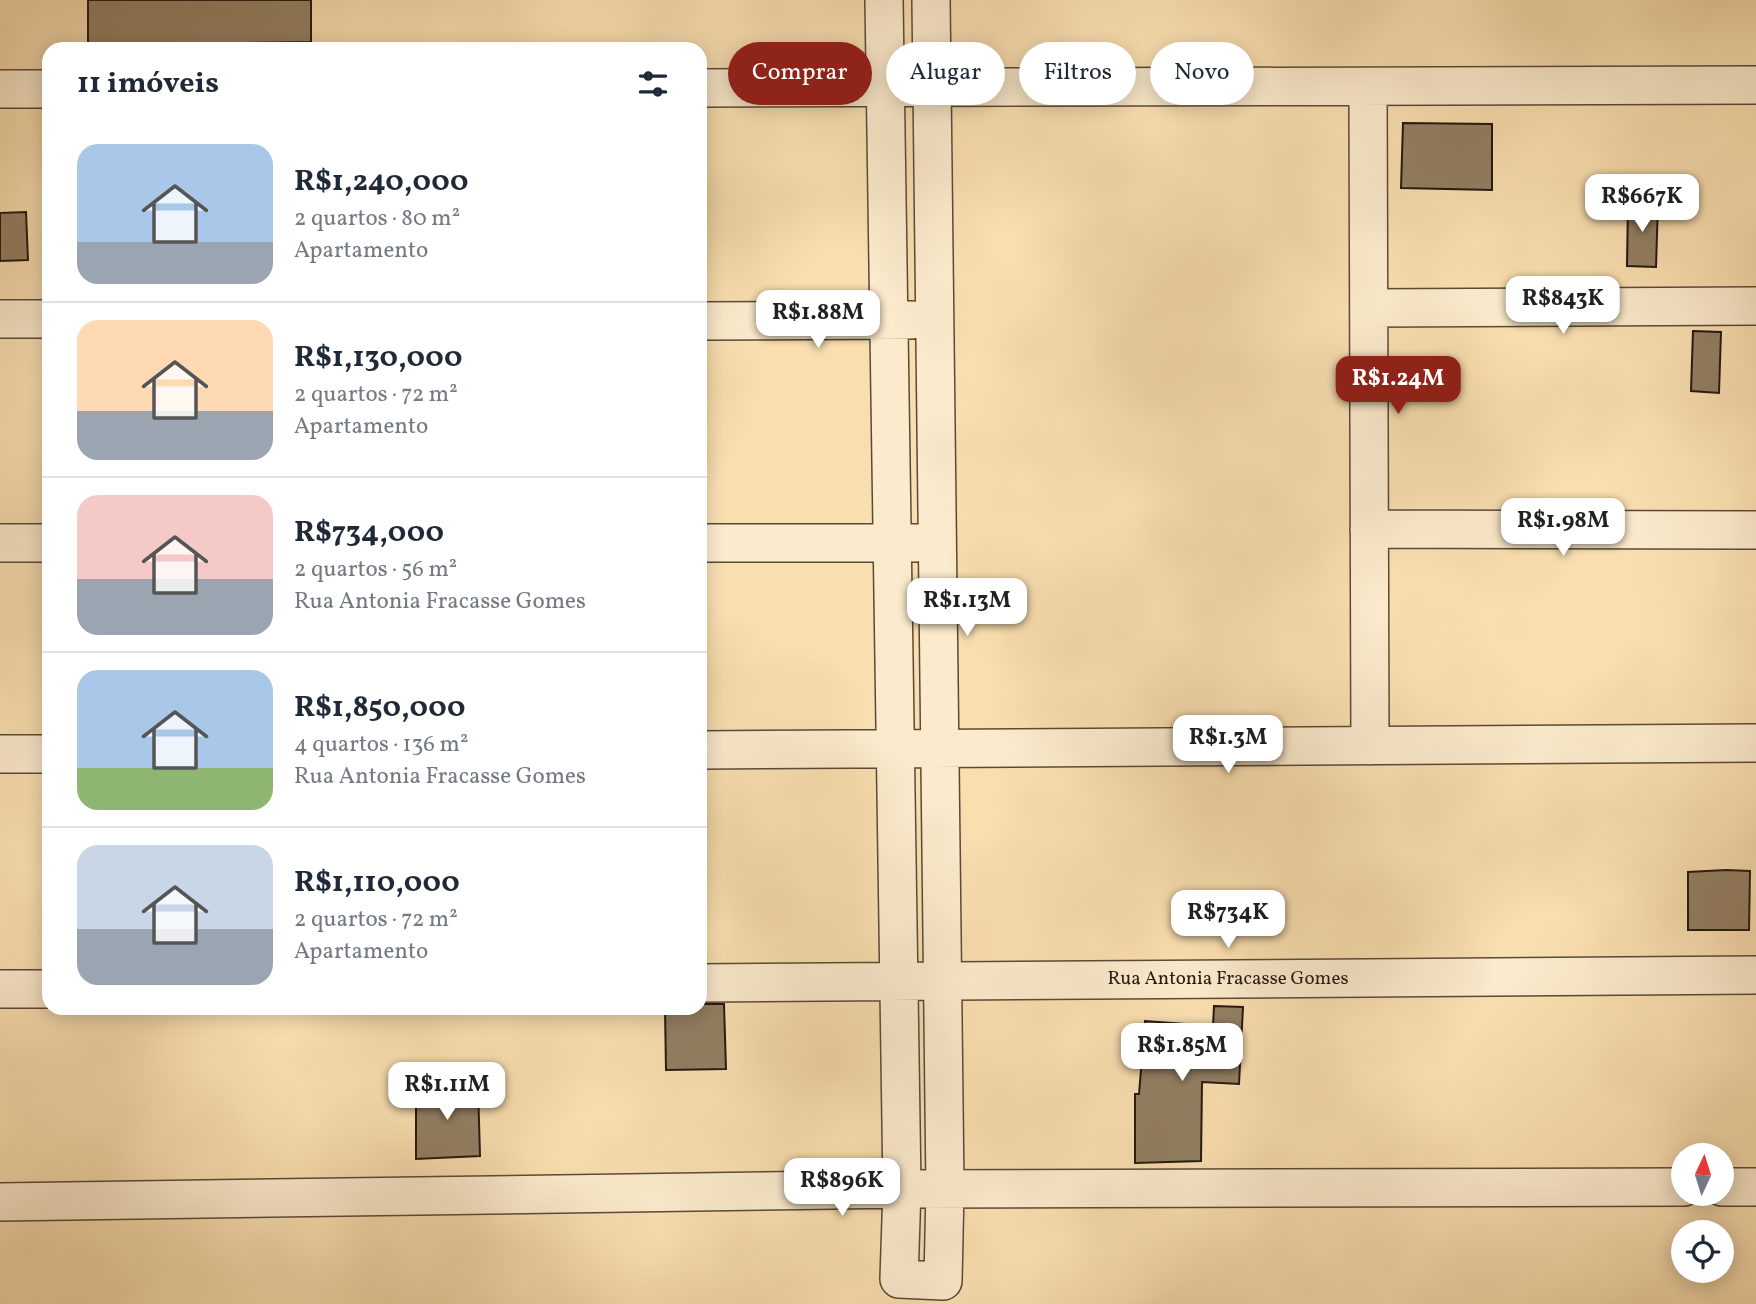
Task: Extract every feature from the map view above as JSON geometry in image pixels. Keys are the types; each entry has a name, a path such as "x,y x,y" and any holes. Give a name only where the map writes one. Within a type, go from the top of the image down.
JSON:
{"street":[{"path":"707,88 886,88 884,0"},
{"path":"931,0 931,42"},
{"path":"1005,87 1756,85"},
{"path":"1368,86 1370,746"},
{"path":"0,89 42,89"},
{"path":"886,105 900,982 902,1189 899,1279 943,1281 945,1189 932,105"},
{"path":"1369,308 1756,306"},
{"path":"0,319 42,319"},
{"path":"707,321 935,320"},
{"path":"1369,529 1756,530"},
{"path":"0,543 42,543"},
{"path":"707,543 937,543"},
{"path":"707,750 1756,743"},
{"path":"0,754 42,754"},
{"name":"Rua Antonia Fracasse Gomes","path":"707,983 1756,975"},
{"path":"0,989 42,989"},
{"path":"1734,1187 1756,1186"},
{"path":"0,1202 902,1189 1671,1187"}],"building":[{"path":"88,0 311,0 311,42 88,42"},
{"path":"1403,123 1492,124 1492,190 1401,188"},
{"path":"1628,202 1658,203 1656,267 1627,266"},
{"path":"26,212 28,260 0,261 0,213"},
{"path":"1693,331 1721,332 1719,393 1691,391"},
{"path":"1750,871 1749,930 1688,930 1688,872"},
{"path":"707,1004 724,1004 726,1069 666,1070 665,1015 707,1015"},
{"path":"1214,1006 1243,1007 1239,1084 1202,1082 1201,1161 1135,1163 1135,1094 1139,1094 1145,1021 1213,1026"},
{"path":"478,1086 480,1156 416,1159 416,1087"}]}
